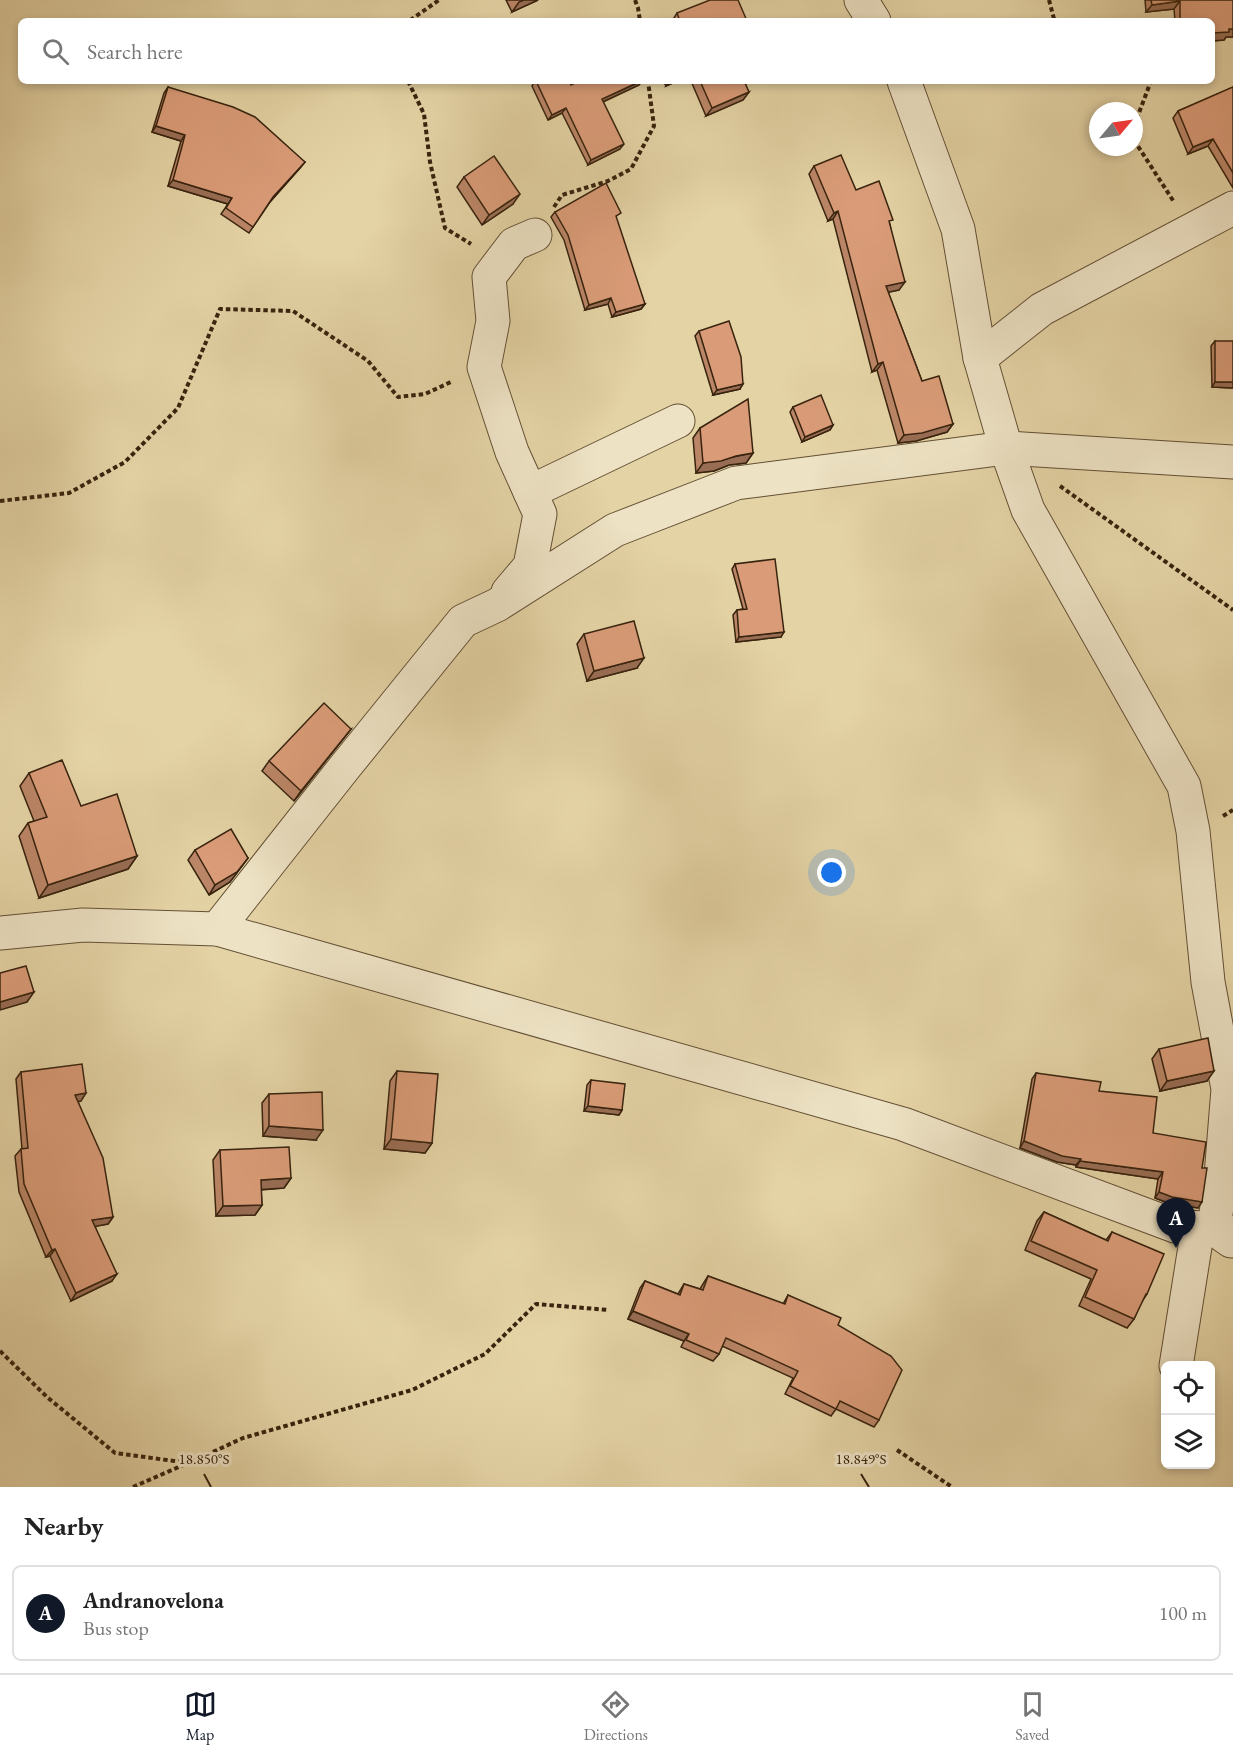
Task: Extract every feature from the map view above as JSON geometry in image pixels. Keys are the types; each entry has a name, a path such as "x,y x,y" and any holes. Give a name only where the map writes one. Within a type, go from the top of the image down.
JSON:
{"street":[{"path":"861,0 872,18"},
{"path":"905,84 958,229 980,358 1006,448 1028,510 1184,786 1193,831 1208,982 1228,1089 1226,1182 1220,1233 1177,1361"},
{"path":"980,358 1042,309 1233,208"},
{"path":"497,605 530,566 540,514 512,452 483,367 493,321 489,277 514,244 535,236"},
{"path":"530,492 678,422"},
{"path":"218,929 463,621 497,605 615,530 736,483 1006,448 1233,462"},
{"path":"0,933 83,925 218,929 903,1124 1175,1226 1220,1233"}],"path":[{"path":"413,18 439,0"},
{"path":"635,0 640,18"},
{"path":"1049,0 1054,18"},
{"path":"409,84 424,114 430,162 445,228 500,262"},
{"path":"535,236 562,195 608,182 631,169 654,126 648,84"},
{"path":"1143,102 1150,84"},
{"path":"1143,154 1192,230"},
{"path":"0,501 69,493 125,462 178,408 220,309 293,311 368,361 398,397 424,394 483,367"},
{"path":"1054,482 1233,609"},
{"path":"133,1487 243,1438 412,1390 485,1354 536,1304 608,1310"},
{"path":"0,1351 47,1397 115,1453 189,1463"},
{"path":"897,1450 952,1487"}],"building":[{"path":"710,0 738,0 746,18 679,18 677,13"},
{"path":"1151,0 1233,0 1233,29 1229,29 1229,32 1215,33 1215,18 1180,18 1180,1 1152,5"},
{"path":"537,84 634,84 602,99 624,144 591,160 566,108 552,115"},
{"path":"701,84 745,84 749,92 712,108"},
{"path":"168,87 233,107 255,117 305,162 273,197 253,227 226,208 232,198 173,180 185,135 156,126"},
{"path":"1233,87 1233,173 1213,139 1193,147 1178,111"},
{"path":"841,155 856,190 879,181 893,220 889,221 905,282 886,286 922,381 939,376 953,424 922,433 904,435 883,362 878,364 838,211 834,213 814,166"},
{"path":"494,156 520,194 489,215 464,177"},
{"path":"606,183 621,213 616,216 645,304 616,312 611,298 589,305 568,235 555,212"},
{"path":"729,321 741,357 743,384 717,390 699,331"},
{"path":"1215,341 1233,341 1233,382 1215,382"},
{"path":"821,395 833,425 805,437 793,407"},
{"path":"748,399 753,453 703,463 700,428"},
{"path":"775,559 784,632 739,637 737,610 747,609 735,564"},
{"path":"634,621 644,658 594,671 584,634"},
{"path":"324,703 351,729 301,791 269,761"},
{"path":"62,760 81,806 117,794 137,856 48,885 28,823 47,817 29,773"},
{"path":"231,829 248,858 237,872 215,885 195,850"},
{"path":"26,966 34,992 0,1002 0,973"},
{"path":"1208,1038 1214,1071 1167,1081 1159,1049"},
{"path":"82,1064 86,1093 75,1095 103,1158 113,1217 92,1220 117,1274 76,1293 55,1249 52,1250 24,1184 21,1149 28,1148 21,1072"},
{"path":"397,1071 438,1074 432,1143 391,1139"},
{"path":"1036,1073 1101,1082 1099,1091 1157,1097 1153,1133 1206,1142 1202,1168 1207,1168 1202,1202 1172,1197 1159,1192 1163,1172 1080,1161 1081,1159 1062,1156 1024,1141"},
{"path":"591,1080 625,1084 622,1110 588,1106"},
{"path":"322,1092 323,1130 269,1126 269,1094"},
{"path":"289,1147 291,1178 261,1180 262,1205 223,1206 220,1150"},
{"path":"1044,1212 1108,1241 1112,1232 1164,1254 1134,1319 1085,1297 1097,1270 1031,1241"},
{"path":"708,1276 785,1304 788,1295 841,1318 838,1325 891,1356 902,1370 879,1420 840,1401 836,1409 790,1386 798,1371 726,1338 719,1354 686,1340 689,1334 633,1311 645,1281 680,1295 684,1284 703,1290"}],"place":[{"name":"Andranovelona","path":"1176,1248"}]}
